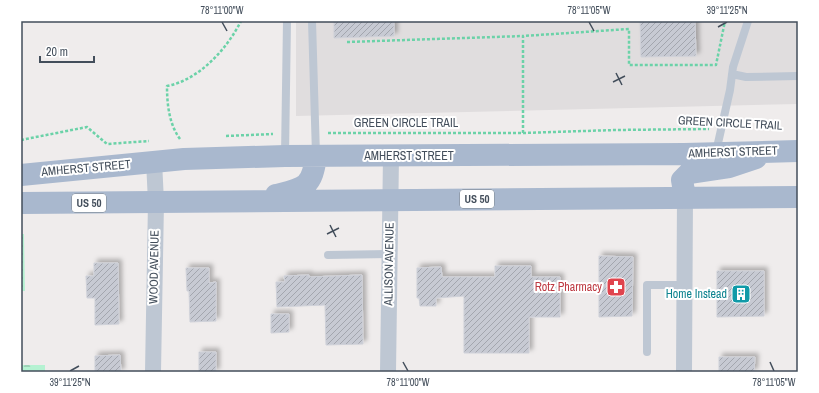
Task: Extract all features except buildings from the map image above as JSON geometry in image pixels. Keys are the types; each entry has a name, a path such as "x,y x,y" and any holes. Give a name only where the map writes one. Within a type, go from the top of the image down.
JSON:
{"main road":[{"name":"AMHERST STREET","path":"21,175 153,151 285,156 391,156 684,154 789,151"},
{"path":"685,198 682,180 689,173 698,170 729,167 789,151"},
{"path":"249,202 302,188 312,178 316,156"},
{"name":"US 50","path":"21,203 798,197"}],"street":[{"name":"WOOD AVENUE","path":"153,151 156,202 153,372"},
{"name":"ALLISON AVENUE","path":"388,372 389,200 391,156"},
{"path":"684,372 685,198"}],"lane":[{"path":"285,156 287,21"},
{"path":"312,21 316,156"},
{"path":"716,152 730,90 732,74 748,21"},
{"path":"732,74 746,77 798,76"},
{"path":"328,255 389,254"},
{"path":"647,352 647,285 684,285"}],"path":[{"path":"180,139 174,130 167,102 167,86 177,84 210,62 224,47 241,21"},
{"path":"347,42 523,36 629,29 629,65 716,65 725,21"},
{"path":"523,36 523,133"},
{"path":"21,140 87,127 107,144 153,151"},
{"name":"GREEN CIRCLE TRAIL","path":"316,133 523,133 720,129"},
{"path":"225,136 285,133"},
{"path":"173,139 188,138"}],"shaded area":[{"path":"296,21 798,21 798,104 296,116"}],"green space":[{"path":"21,234 24,234 25,291 21,291"},
{"path":"21,365 45,365 45,372 21,372"}],"place":[{"name":"Rotz Pharmacy","path":"616,287"},
{"name":"Home Instead","path":"741,294"}]}
